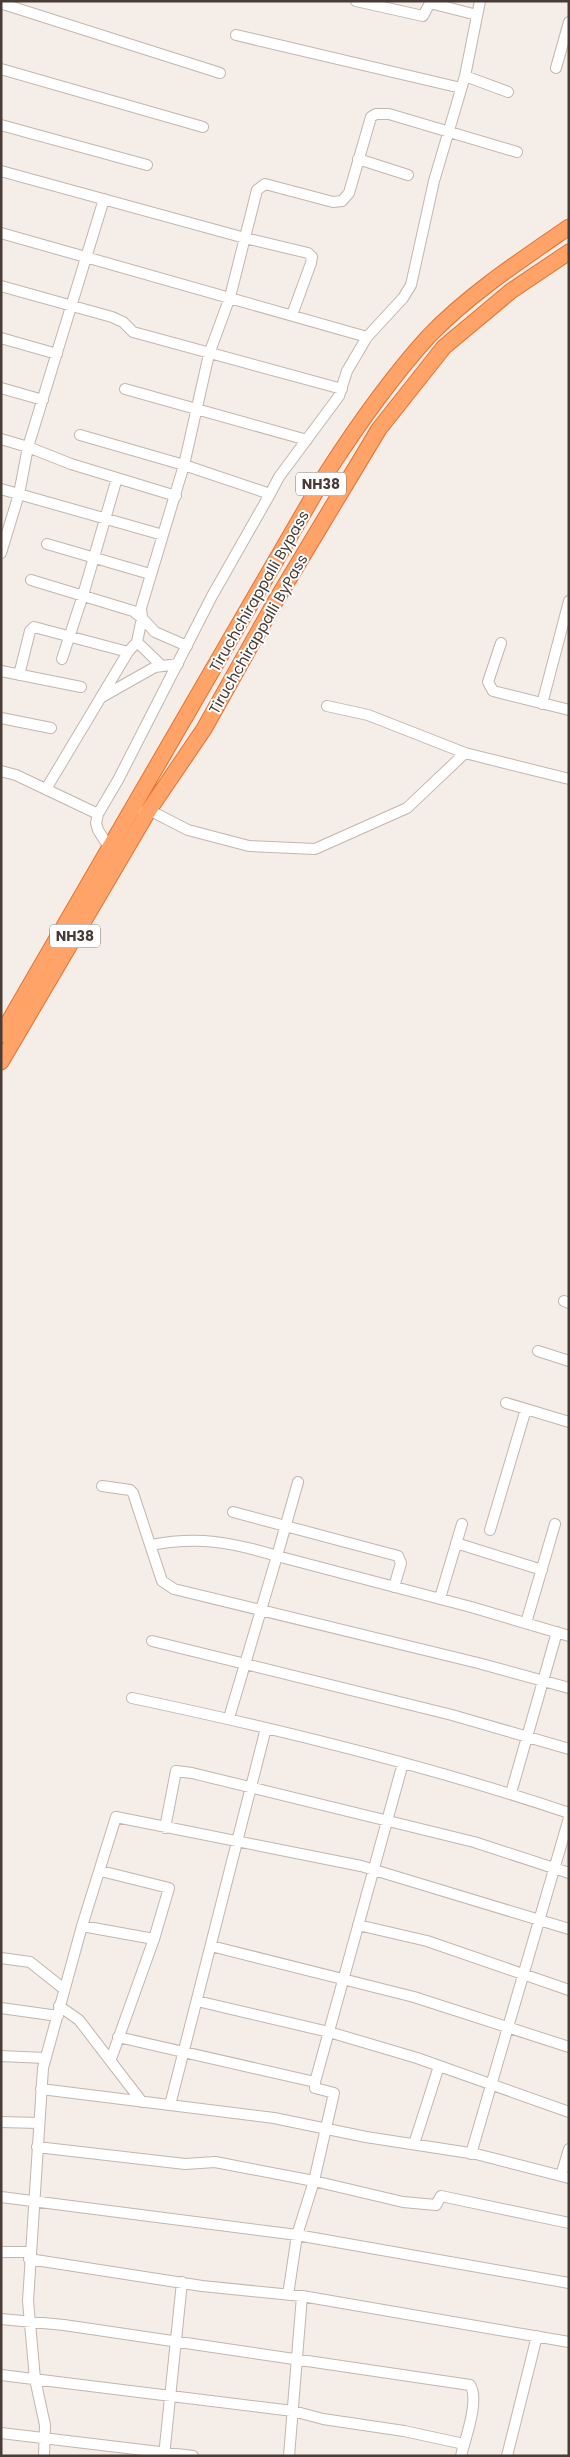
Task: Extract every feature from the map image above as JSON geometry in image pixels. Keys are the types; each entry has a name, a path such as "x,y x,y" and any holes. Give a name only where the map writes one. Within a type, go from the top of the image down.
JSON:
{"highway":[{"name":"Tiruchchirappalli Bypass","path":"1,1035 326,474 382,391 430,336 444,323 503,272 569,228"},
{"name":"Tiruchchirappalli ByPass","path":"1,1062 149,810 204,729 275,602 379,429 444,347 512,291 569,252"},
{"path":"140,796 153,794 193,737 204,729"}],"street":[{"path":"356,1 418,16 423,16 431,5 477,15"},
{"path":"110,848 98,830 96,822 98,814 118,780 212,596 279,477 335,403 342,389 347,371 368,337 403,298 410,285 434,181 465,76 480,1"},
{"path":"2,4 220,73"},
{"path":"556,68 569,22"},
{"path":"236,35 461,88"},
{"path":"1,69 202,128"},
{"path":"465,76 508,92"},
{"path":"46,790 128,652 137,642 142,618 141,608 150,574 176,496 209,354 230,297 257,190 265,184 333,202 342,202 348,194 371,117 376,114 388,114 517,152"},
{"path":"1,125 147,165"},
{"path":"358,159 408,175"},
{"path":"1,171 245,238 308,253 312,257 292,315"},
{"path":"2,547 19,494 28,447 104,199"},
{"path":"1,232 368,337"},
{"path":"1,286 112,317 123,322 133,332 342,389"},
{"path":"1,338 57,354"},
{"path":"1,388 43,400"},
{"path":"125,389 307,440"},
{"path":"80,435 184,465 270,494"},
{"path":"1,439 28,447 71,464 176,496"},
{"path":"62,659 117,478"},
{"path":"1,489 163,535"},
{"path":"47,544 150,574"},
{"path":"31,580 133,611 155,632 187,646"},
{"path":"542,704 569,601"},
{"path":"19,675 30,631 34,627 128,652"},
{"path":"137,642 162,666"},
{"path":"501,643 488,682 493,691 569,710"},
{"path":"102,697 156,667 178,664"},
{"path":"1,671 82,687"},
{"path":"327,706 368,716 465,753 569,779"},
{"path":"1,718 51,728"},
{"path":"149,810 188,830 249,846 315,849 408,808 465,753"},
{"path":"1,771 16,775 98,814"},
{"name":"Tiruchchirappalli Bypass","path":"91,880 103,872 136,814 149,810"},
{"path":"538,1352 569,1361"},
{"path":"506,1403 569,1422"},
{"path":"490,1530 526,1409"},
{"path":"229,1718 298,1482"},
{"path":"102,1486 130,1490 133,1493 162,1581 168,1586 569,1688"},
{"path":"233,1512 398,1556 401,1563 394,1586"},
{"path":"440,1598 462,1524"},
{"path":"526,1623 554,1524"},
{"path":"151,1545 184,1540 214,1540 440,1598 569,1636"},
{"path":"456,1543 542,1570"},
{"path":"511,1793 557,1632"},
{"path":"152,1641 452,1715 569,1749"},
{"path":"132,1698 229,1718 403,1763 511,1793 569,1813"},
{"path":"170,2105 266,1728"},
{"path":"288,2294 297,2235 314,2181 334,2092 315,2088 315,2082 403,1763"},
{"path":"165,1828 176,1771 388,1819 474,1842 569,1873"},
{"path":"44,2456 45,2425 36,2379 30,2321 30,2256 41,2089 45,2058 64,1989 116,1818 238,1841 373,1870 569,1929"},
{"path":"471,2154 569,1818"},
{"path":"101,1871 169,1888 154,1939 111,2059"},
{"path":"358,1925 428,1941 569,1990"},
{"path":"82,1926 154,1939"},
{"path":"211,1946 414,1997 569,2047"},
{"path":"1,1958 30,1962 64,1989"},
{"path":"197,2001 329,2032 439,2066 569,2112"},
{"path":"1,2008 58,2011 79,2020 111,2059 142,2102"},
{"path":"118,2037 315,2082"},
{"path":"1,2056 45,2058"},
{"path":"414,2144 439,2066"},
{"path":"41,2089 274,2118 471,2154 565,2177 569,2149"},
{"path":"1,2122 39,2123"},
{"path":"37,2148 185,2164 215,2162 314,2181 403,2202 436,2205 441,2196 569,2223"},
{"path":"1,2197 297,2235 569,2283"},
{"path":"1,2252 182,2282 302,2296 569,2342"},
{"path":"164,2454 182,2282"},
{"path":"289,2456 302,2296"},
{"path":"1,2319 30,2321 297,2358 470,2385 474,2390 472,2411 461,2456"},
{"path":"507,2456 537,2336"},
{"path":"1,2375 293,2411 323,2419 404,2431 464,2444"},
{"path":"1,2433 193,2456"}]}
